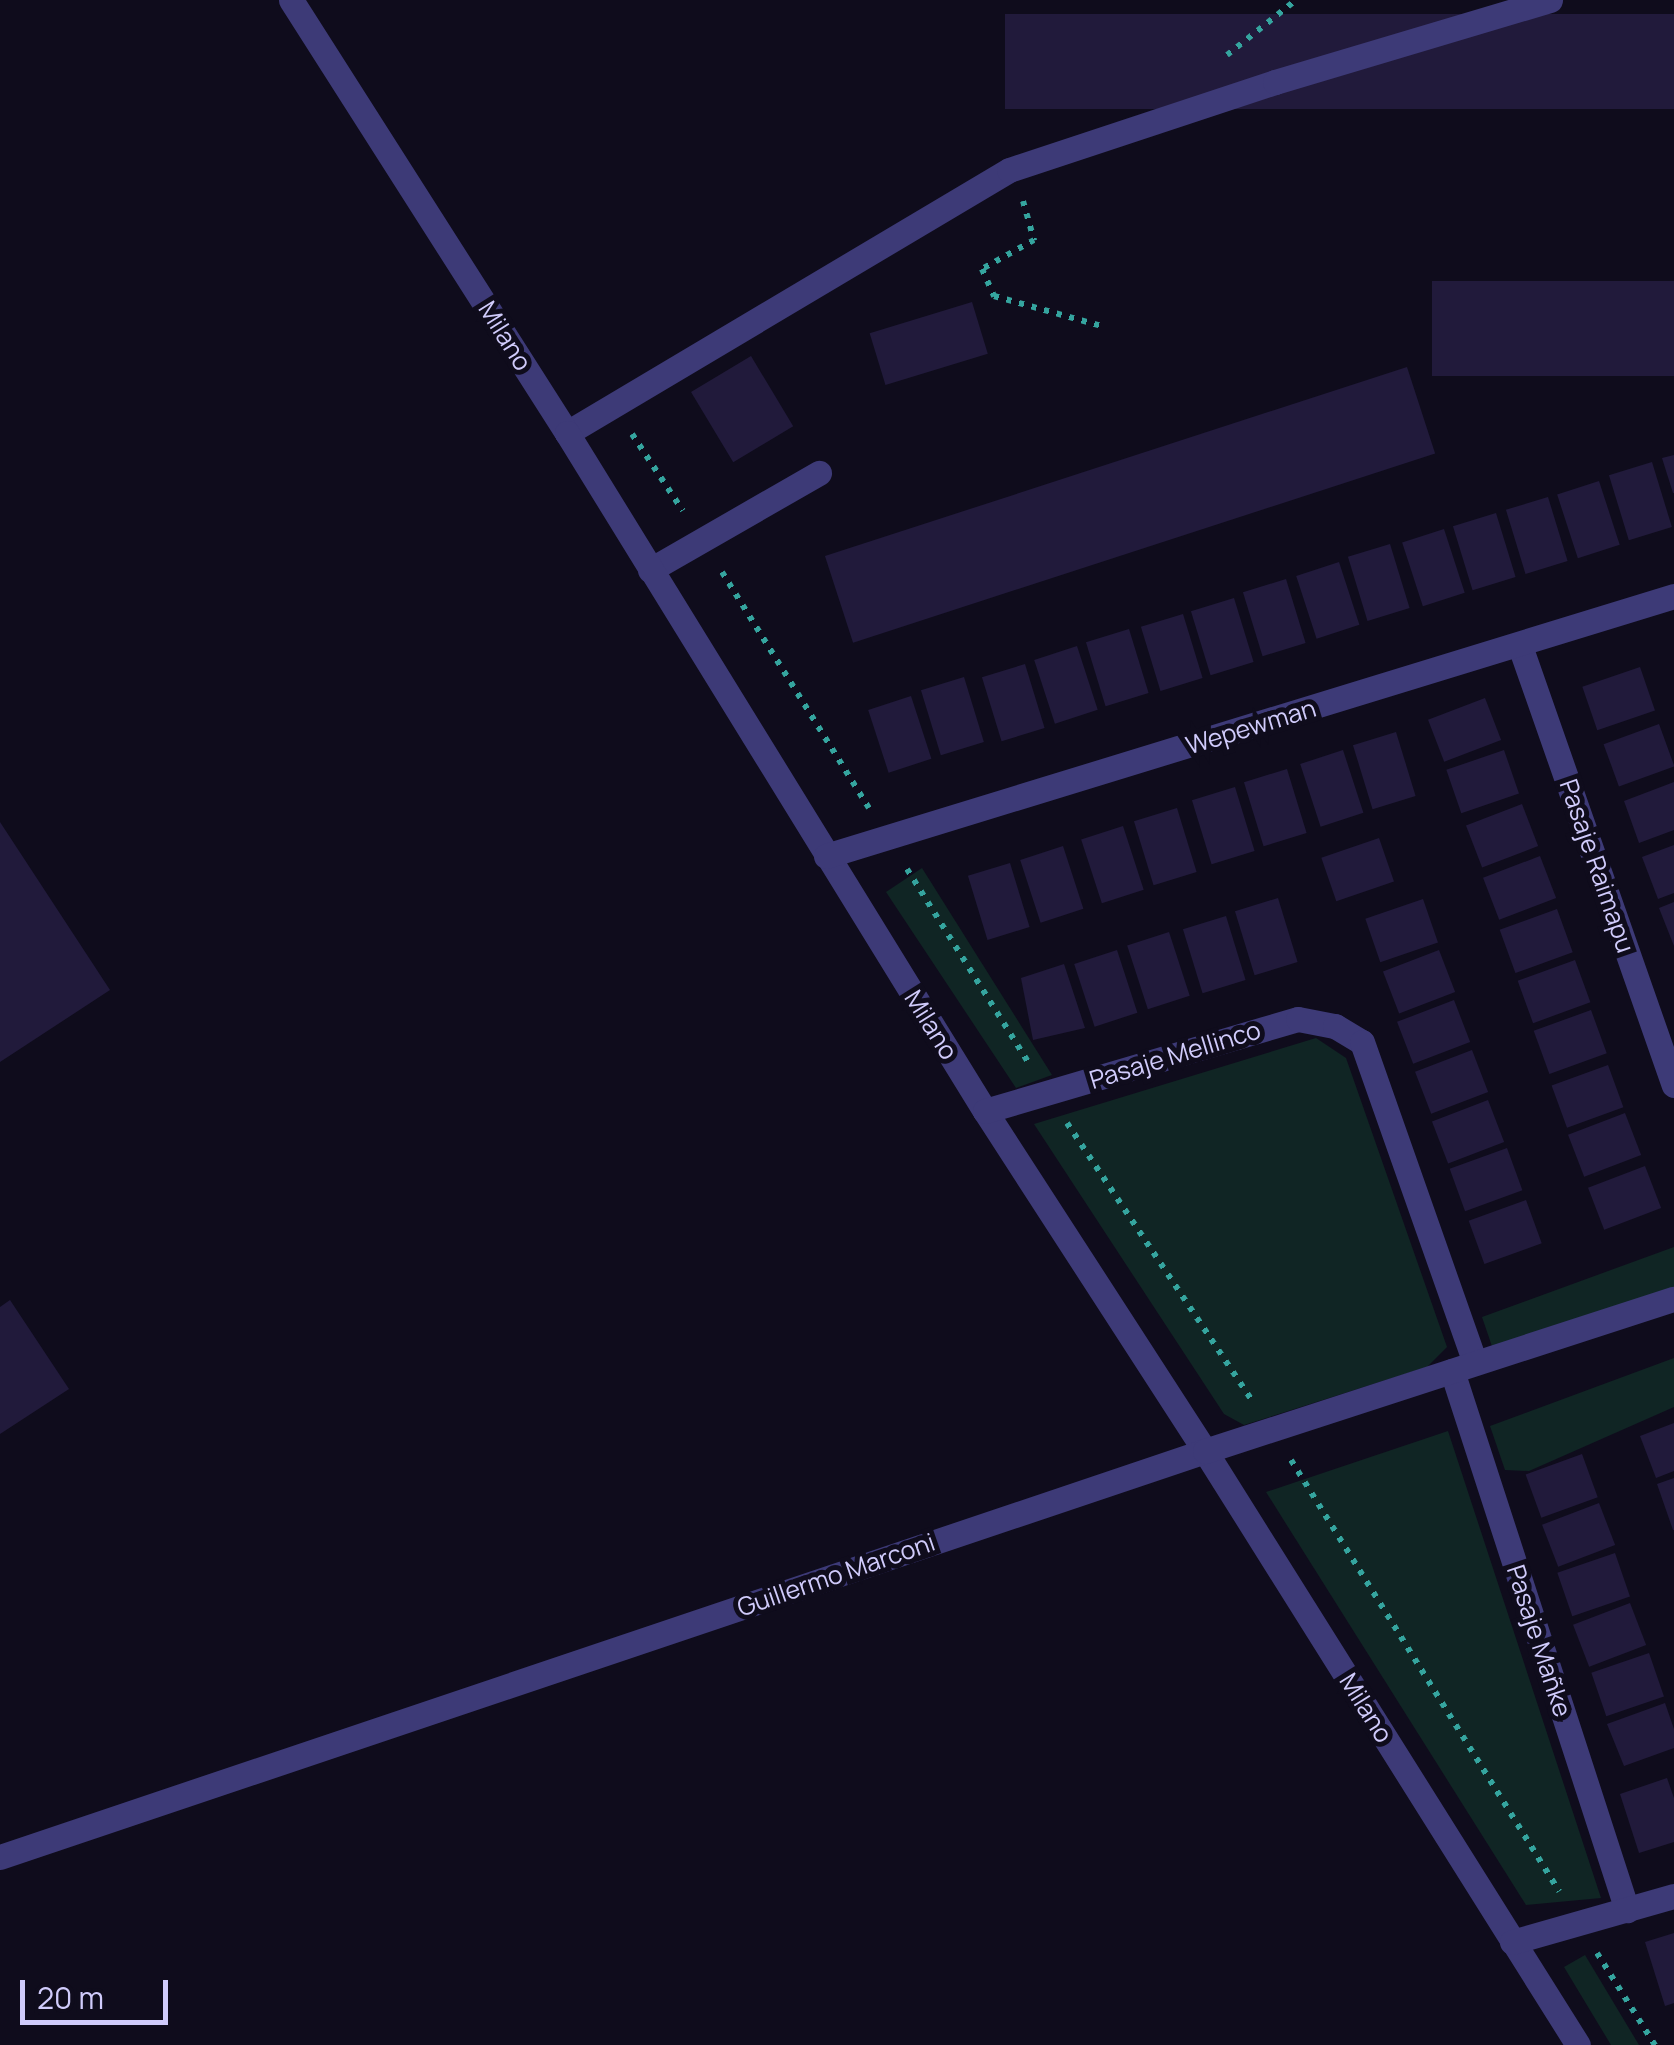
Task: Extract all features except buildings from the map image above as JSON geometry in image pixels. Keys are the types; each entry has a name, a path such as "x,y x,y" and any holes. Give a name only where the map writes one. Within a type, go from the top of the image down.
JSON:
{"street":[{"name":"Milano","path":"291,0 567,433 985,1112 1205,1450 1578,2045"},
{"path":"567,433 1009,170 1275,82 1550,0"},
{"path":"650,570 819,473"},
{"name":"Wepewman","path":"826,856 1674,596"},
{"name":"Pasaje Raimapu","path":"1520,646 1674,1086"},
{"name":"Pasaje Mellinco","path":"985,1112 1298,1019 1335,1026 1362,1042"},
{"name":"Pasaje Mañke","path":"1362,1042 1464,1367 1626,1910"},
{"name":"Guillermo Marconi","path":"0,1857 1205,1450 1674,1299"},
{"path":"1512,1942 1674,1896"}],"path":[{"path":"613,405 1047,1094 1271,1429 1655,2045"}],"green space":[{"path":"922,868 1052,1075 1016,1088 886,892"},
{"path":"1316,1038 1346,1058 1447,1347 1427,1367 1244,1425 1224,1414 1034,1124"},
{"path":"1674,1247 1674,1293 1497,1361 1482,1317"},
{"path":"1674,1358 1674,1407 1529,1471 1505,1470 1490,1426"},
{"path":"1448,1431 1601,1898 1526,1905 1266,1492"},
{"path":"1585,1955 1639,2045 1611,2045 1564,1967"}]}
